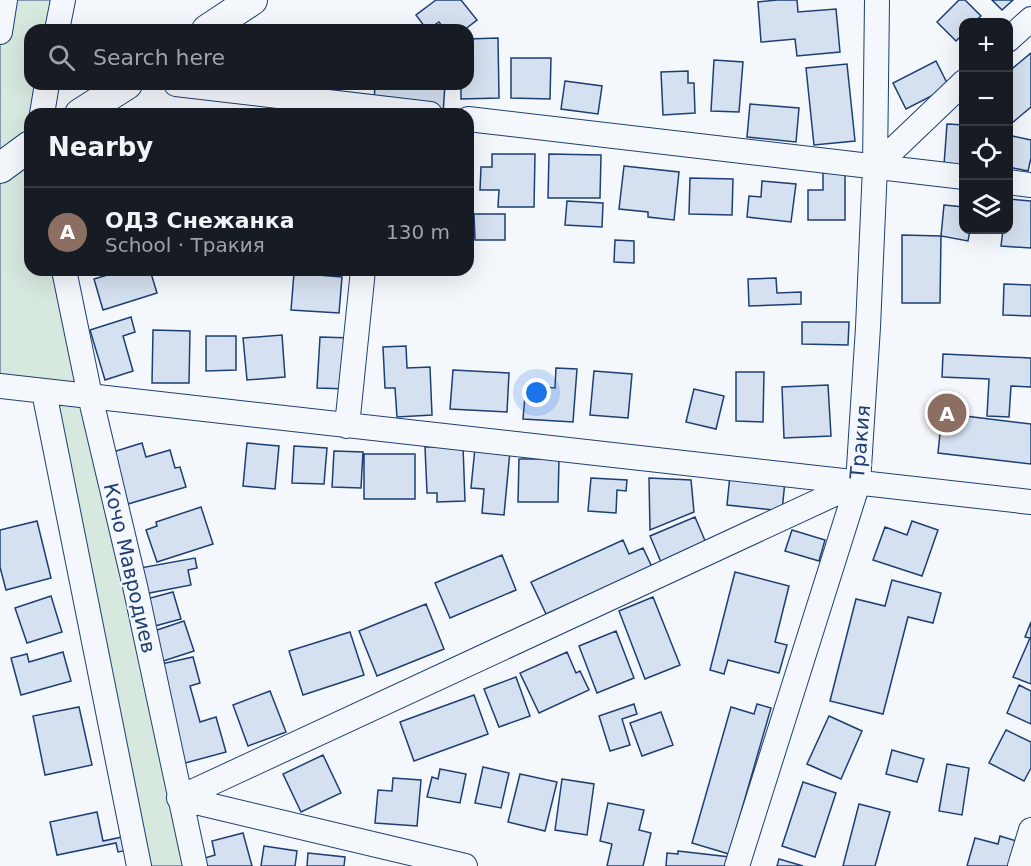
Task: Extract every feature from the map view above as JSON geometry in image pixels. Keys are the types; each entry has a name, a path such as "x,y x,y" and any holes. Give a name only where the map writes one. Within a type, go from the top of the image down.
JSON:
{"main road":[{"path":"216,24 252,0"},
{"path":"89,108 118,90"},
{"path":"0,168 24,150"}],"street":[{"path":"0,32 5,0"},
{"path":"58,24 63,0"},
{"name":"Тракия","path":"737,866 858,483 875,167 877,0"},
{"path":"1013,35 1031,18"},
{"path":"875,167 959,86"},
{"path":"43,108 46,90"},
{"path":"221,90 356,108"},
{"path":"474,119 959,177"},
{"path":"1013,182 1031,184"},
{"name":"Кочо Мавродиев","path":"65,276 195,866"},
{"path":"347,426 362,276"},
{"path":"0,387 1031,502"},
{"path":"44,392 139,866"},
{"path":"179,798 858,483"},
{"path":"179,798 465,866"},
{"path":"1020,866 1031,830"}],"shaded area":[{"path":"5,0 63,0 58,24 24,24 24,90 46,90 43,108 24,108 24,276 65,276 195,866 139,866 44,392 0,386 0,32"}],"building":[{"path":"436,0 461,0 477,20 472,24 440,24 439,22 423,24 416,15"},
{"path":"797,0 798,12 836,9 840,52 797,56 795,39 761,42 758,2"},
{"path":"959,0 965,0 981,16 959,18 959,38 956,41 937,22"},
{"path":"992,0 1013,0 1002,10"},
{"path":"498,38 499,98 461,99 461,90 474,90 474,39"},
{"path":"1031,53 1031,107 1013,122 1013,72 1013,68"},
{"path":"511,58 551,58 550,99 511,98"},
{"path":"714,60 743,62 739,112 711,111"},
{"path":"936,61 949,87 906,109 893,83"},
{"path":"847,64 855,141 814,145 806,68"},
{"path":"688,71 688,83 694,83 695,113 663,115 661,72"},
{"path":"565,81 602,86 598,114 561,109"},
{"path":"375,90 445,90 443,108 408,108 374,102"},
{"path":"750,104 799,108 796,142 747,137"},
{"path":"947,124 959,125 959,166 944,165"},
{"path":"1013,136 1031,140 1028,171 1013,168"},
{"path":"492,154 535,154 534,207 498,207 499,190 480,190 481,167 492,167"},
{"path":"549,154 601,155 600,198 548,198"},
{"path":"624,166 679,172 674,220 648,217 648,212 619,209"},
{"path":"823,172 845,172 845,220 808,220 808,190 823,190"},
{"path":"690,178 733,179 732,215 689,214"},
{"path":"762,181 796,184 791,222 747,217 749,196 761,197"},
{"path":"1013,199 1031,201 1031,248 1001,246 1002,234 1013,234"},
{"path":"567,201 603,203 602,227 565,225"},
{"path":"944,205 959,206 959,234 969,234 968,241 941,236"},
{"path":"474,214 505,214 505,240 475,240"},
{"path":"902,235 941,236 940,303 902,303"},
{"path":"615,240 634,241 634,263 614,262"},
{"path":"104,276 152,276 157,293 103,310 94,279"},
{"path":"294,276 342,277 339,313 291,310"},
{"path":"776,278 777,293 801,292 801,304 749,306 748,279"},
{"path":"1004,284 1031,285 1031,316 1003,315"},
{"path":"131,317 135,332 123,336 133,371 105,380 90,330"},
{"path":"802,322 849,322 848,345 802,344"},
{"path":"153,330 190,331 189,383 152,383"},
{"path":"282,335 285,377 247,380 243,338"},
{"path":"206,336 236,336 236,370 206,371"},
{"path":"320,337 352,338 349,389 317,388"},
{"path":"406,346 407,368 430,367 432,415 397,417 395,388 385,388 383,347"},
{"path":"943,354 1031,358 1031,387 1011,386 1009,417 987,416 989,379 942,377"},
{"path":"556,368 577,369 573,422 523,419 526,385 555,388"},
{"path":"453,370 509,373 507,412 450,409"},
{"path":"594,371 632,374 628,418 590,415"},
{"path":"736,372 764,372 763,422 736,421"},
{"path":"828,385 831,436 784,438 782,387"},
{"path":"694,389 724,396 716,429 686,422"},
{"path":"957,415 1031,424 1031,464 938,453 941,424 956,425"},
{"path":"142,443 146,457 170,450 175,468 180,467 186,487 128,504 113,452"},
{"path":"247,443 279,446 275,489 243,486"},
{"path":"294,446 327,448 324,484 292,483"},
{"path":"463,446 465,501 437,502 437,493 427,493 425,447"},
{"path":"475,448 510,451 504,515 482,513 484,489 471,488"},
{"path":"334,451 363,452 361,488 332,487"},
{"path":"364,454 415,454 415,499 364,499"},
{"path":"519,459 559,459 558,502 518,502"},
{"path":"730,475 785,481 782,511 727,505"},
{"path":"591,478 627,480 626,491 617,490 616,513 588,511"},
{"path":"649,478 691,480 694,512 650,530"},
{"path":"201,507 213,544 157,562 146,530 157,526 156,522"},
{"path":"695,517 706,543 661,562 650,536"},
{"path":"37,521 51,578 6,590 0,567 0,530"},
{"path":"912,521 938,530 922,576 873,560 885,527 907,535"},
{"path":"792,530 825,540 819,561 785,551"},
{"path":"623,540 629,554 643,548 652,567 546,614 531,582"},
{"path":"502,555 516,590 450,618 435,583"},
{"path":"195,558 197,568 188,570 191,585 144,594 140,568"},
{"path":"735,572 789,586 775,642 787,645 779,673 728,660 724,674 710,670"},
{"path":"892,580 941,593 933,623 908,617 883,714 830,701 856,599 885,606"},
{"path":"173,592 181,619 151,627 143,600"},
{"path":"51,596 62,632 27,643 15,608"},
{"path":"653,597 680,665 645,679 619,611"},
{"path":"426,604 444,649 377,676 359,631"},
{"path":"184,621 194,651 154,664 145,634"},
{"path":"1031,622 1031,684 1013,677 1030,638 1025,637"},
{"path":"616,631 634,678 597,693 579,646"},
{"path":"350,632 364,675 303,695 289,651"},
{"path":"63,652 71,681 21,695 11,658 27,654 29,662"},
{"path":"567,652 576,673 580,671 589,690 539,713 520,673"},
{"path":"193,657 200,683 190,686 200,722 216,717 226,752 174,766 152,666"},
{"path":"516,677 530,716 499,727 484,689"},
{"path":"1019,685 1031,691 1031,724 1007,713"},
{"path":"270,691 286,732 248,746 233,705"},
{"path":"474,695 488,734 414,761 400,722"},
{"path":"634,704 637,714 622,719 630,745 610,751 599,716"},
{"path":"757,704 771,708 729,854 692,843 731,707 754,714"},
{"path":"79,707 92,765 45,775 33,716"},
{"path":"661,712 673,745 642,756 630,723"},
{"path":"829,716 862,731 841,779 807,764"},
{"path":"1006,730 1031,742 1031,768 1024,781 989,763"},
{"path":"892,750 924,759 917,782 886,774"},
{"path":"323,755 341,793 301,812 283,774"},
{"path":"947,764 969,768 962,815 939,811"},
{"path":"483,767 509,773 501,808 475,803"},
{"path":"440,769 466,774 460,803 427,797 432,777 438,779"},
{"path":"520,774 557,782 545,831 508,822"},
{"path":"393,778 421,780 417,826 375,823 378,790 392,791"},
{"path":"562,779 594,784 587,835 555,830"},
{"path":"803,782 836,793 815,857 782,846"},
{"path":"608,803 644,810 639,830 651,833 643,866 607,866 612,844 600,841"},
{"path":"859,804 890,812 875,866 843,866"},
{"path":"97,812 103,841 127,836 129,850 118,852 116,843 57,855 50,822"},
{"path":"243,833 252,866 207,866 205,858 215,855 212,841"},
{"path":"1000,836 1023,843 1016,866 967,866 975,838 998,844"},
{"path":"264,846 297,851 295,866 261,866"},
{"path":"678,851 730,857 729,866 666,866 667,853 678,854"},
{"path":"308,853 345,857 344,866 307,866"},
{"path":"779,859 803,866 777,866"}],"place":[{"name":"ОДЗ Снежанка","path":"947,413"}]}
